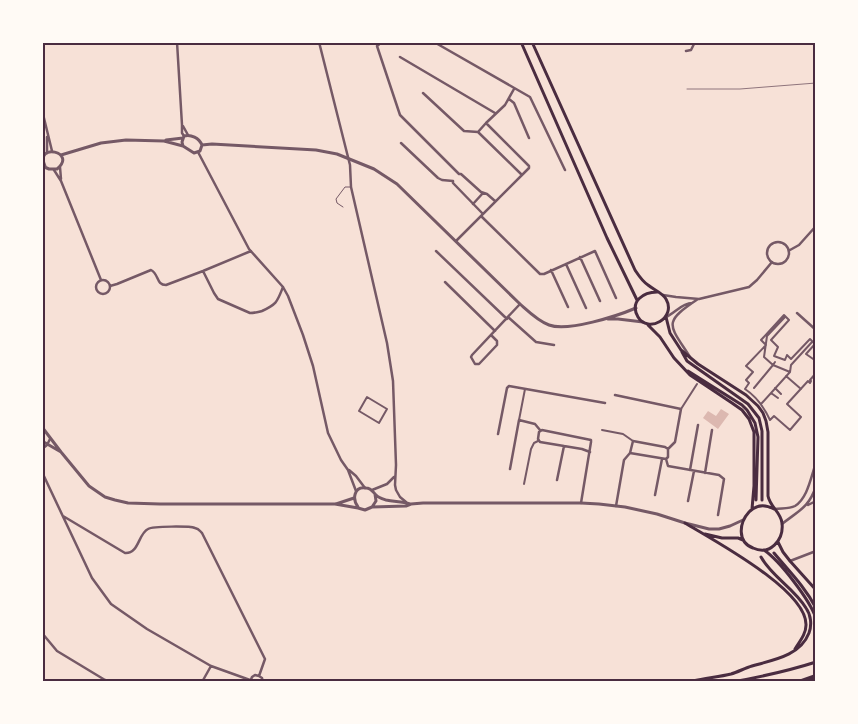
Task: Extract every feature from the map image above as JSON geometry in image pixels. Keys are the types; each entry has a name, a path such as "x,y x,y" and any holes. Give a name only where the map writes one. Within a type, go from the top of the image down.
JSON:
{"highway":[{"path":"799,682 816,676"}],"main road":[{"path":"521,42 607,238 638,301"},
{"path":"532,42 635,270 643,281 662,294 668,304 666,317 670,333 680,350 687,361 748,404 759,418 762,431 762,500"},
{"path":"657,292 645,294 638,301 636,308 638,316 660,337 674,358 690,375 742,410 749,418 754,432 752,509"},
{"path":"648,324 658,322 666,317"},
{"path":"680,350 746,395 758,406 766,421 768,432 768,496 782,524 781,536 778,542 774,546 763,550"},
{"path":"684,368 742,405 752,417 758,437 756,500"},
{"path":"744,541 741,527 743,520 752,509 757,506 768,506 774,509"},
{"path":"685,523 732,551 780,585 801,607 806,625 804,636 794,651"},
{"path":"700,532 722,538 738,538 753,548 763,550 769,554 790,578 816,618"},
{"path":"778,542 783,552 816,595"},
{"path":"774,553 802,585 816,608"},
{"path":"682,682 730,674 783,657 800,647 806,639 811,628 807,609 788,586 769,570 761,557"},
{"path":"810,585 816,590"},
{"path":"693,681 731,682 791,670 816,662"}],"street":[{"path":"177,42 182,125 185,137 183,146"},
{"path":"319,42 348,158 350,187 387,343 392,371 396,490 406,502"},
{"path":"382,42 377,46 400,115 459,174 495,201"},
{"path":"434,42 514,90 530,97 565,170"},
{"path":"686,51 690,50 695,42"},
{"path":"400,57 495,113"},
{"path":"478,132 505,105 514,90"},
{"path":"423,93 464,131 478,132 522,175"},
{"path":"509,99 514,103 529,138"},
{"path":"42,110 52,151"},
{"path":"456,241 529,166 486,123"},
{"path":"47,153 48,133"},
{"path":"62,157 73,151 114,141 164,141 192,136 200,141 202,145"},
{"path":"164,141 183,146 192,152 198,152"},
{"path":"401,143 438,178 452,181 482,215 540,274 544,274 594,251 596,252 616,298"},
{"path":"202,145 316,150 348,158 374,169 397,184 536,318 551,326 565,327 602,320 618,319 643,322"},
{"path":"198,152 202,145"},
{"path":"60,167 54,170 49,169 44,166 43,158 52,151 55,151 62,157 60,167 61,181"},
{"path":"198,152 251,251 288,296 305,340 317,381 328,433 357,491"},
{"path":"54,170 61,181 101,280"},
{"path":"473,204 483,193"},
{"path":"790,250 799,245 816,226"},
{"path":"778,241 785,244 790,250 789,257 785,262 778,264 769,260 767,250 778,241"},
{"path":"110,286 151,270 162,285 166,285 251,251"},
{"path":"436,251 536,342 554,346"},
{"path":"580,257 600,301"},
{"path":"691,358 672,328 674,318 699,299 749,286 757,280 772,262"},
{"path":"566,264 586,308"},
{"path":"551,270 568,307"},
{"path":"203,271 218,299 250,314 273,306 277,302 282,287"},
{"path":"101,280 97,283 96,288 99,293 104,294 108,292 110,286"},
{"path":"101,280 108,282 110,286"},
{"path":"445,282 495,331"},
{"path":"662,294 699,299"},
{"path":"666,317 687,303 693,302"},
{"path":"491,335 497,342 497,345 479,364 475,364 471,357 472,355 520,304"},
{"path":"602,320 636,308"},
{"path":"797,313 816,330"},
{"path":"786,317 784,315 761,340 766,344 746,366 753,372 746,380 749,383 745,389 757,399 770,420 774,416 790,430 802,417 787,404 808,381 810,383 810,380 816,373"},
{"path":"786,317 789,320 771,340 778,346 774,356 785,360 787,355 791,359 810,339 812,342"},
{"path":"764,356 767,336 786,317"},
{"path":"812,342 815,344 806,354 816,361"},
{"path":"761,404 790,372 791,365 812,342"},
{"path":"759,352 773,366 790,372"},
{"path":"754,388 773,366 774,362"},
{"path":"786,376 801,389"},
{"path":"656,495 664,459 668,458 668,449 675,442 681,409 697,384"},
{"path":"498,434 507,388 511,386 605,403"},
{"path":"775,388 781,394"},
{"path":"510,469 525,389"},
{"path":"771,393 778,398"},
{"path":"615,395 681,409"},
{"path":"367,398 387,410 379,423 359,411 367,398"},
{"path":"519,420 536,424 540,430 538,441 531,448 524,484"},
{"path":"688,501 698,425"},
{"path":"42,427 89,486 105,497 128,503 335,504 365,510 372,507 406,506 411,504 581,503 616,506 657,514 709,529 719,529 743,520"},
{"path":"540,430 590,439 592,442 581,503"},
{"path":"602,430 623,434 633,441 668,449"},
{"path":"705,473 712,430"},
{"path":"42,449 47,445 50,437"},
{"path":"42,441 61,452"},
{"path":"538,441 590,452"},
{"path":"616,506 624,460 630,453 633,441"},
{"path":"557,480 564,446"},
{"path":"630,453 664,459"},
{"path":"664,459 668,466 719,475 724,479 718,516"},
{"path":"774,509 790,508 801,500 808,488 816,463"},
{"path":"348,470 356,476 365,488"},
{"path":"42,472 92,578 111,604 147,629 211,666 250,681 252,677 259,676"},
{"path":"358,508 354,502 357,491 362,488 372,490 388,484 395,476"},
{"path":"782,524 807,505 816,486"},
{"path":"372,490 380,498 411,504"},
{"path":"372,507 376,501 375,494"},
{"path":"335,504 354,498"},
{"path":"807,505 816,501"},
{"path":"63,516 125,553 133,551 145,532 151,528 176,527 197,529 202,532 266,659 259,676"},
{"path":"790,561 816,551"},
{"path":"42,633 57,650 105,680 114,682"},
{"path":"202,682 211,666"},
{"path":"259,676 263,682"}],"lane":[{"path":"343,207 336,203 336,199 344,187 350,187"}],"shaded area":[{"path":"721,409 729,414 718,429 703,418 708,411 716,416"}],"railway":[{"path":"687,89 740,89 816,83"}]}
